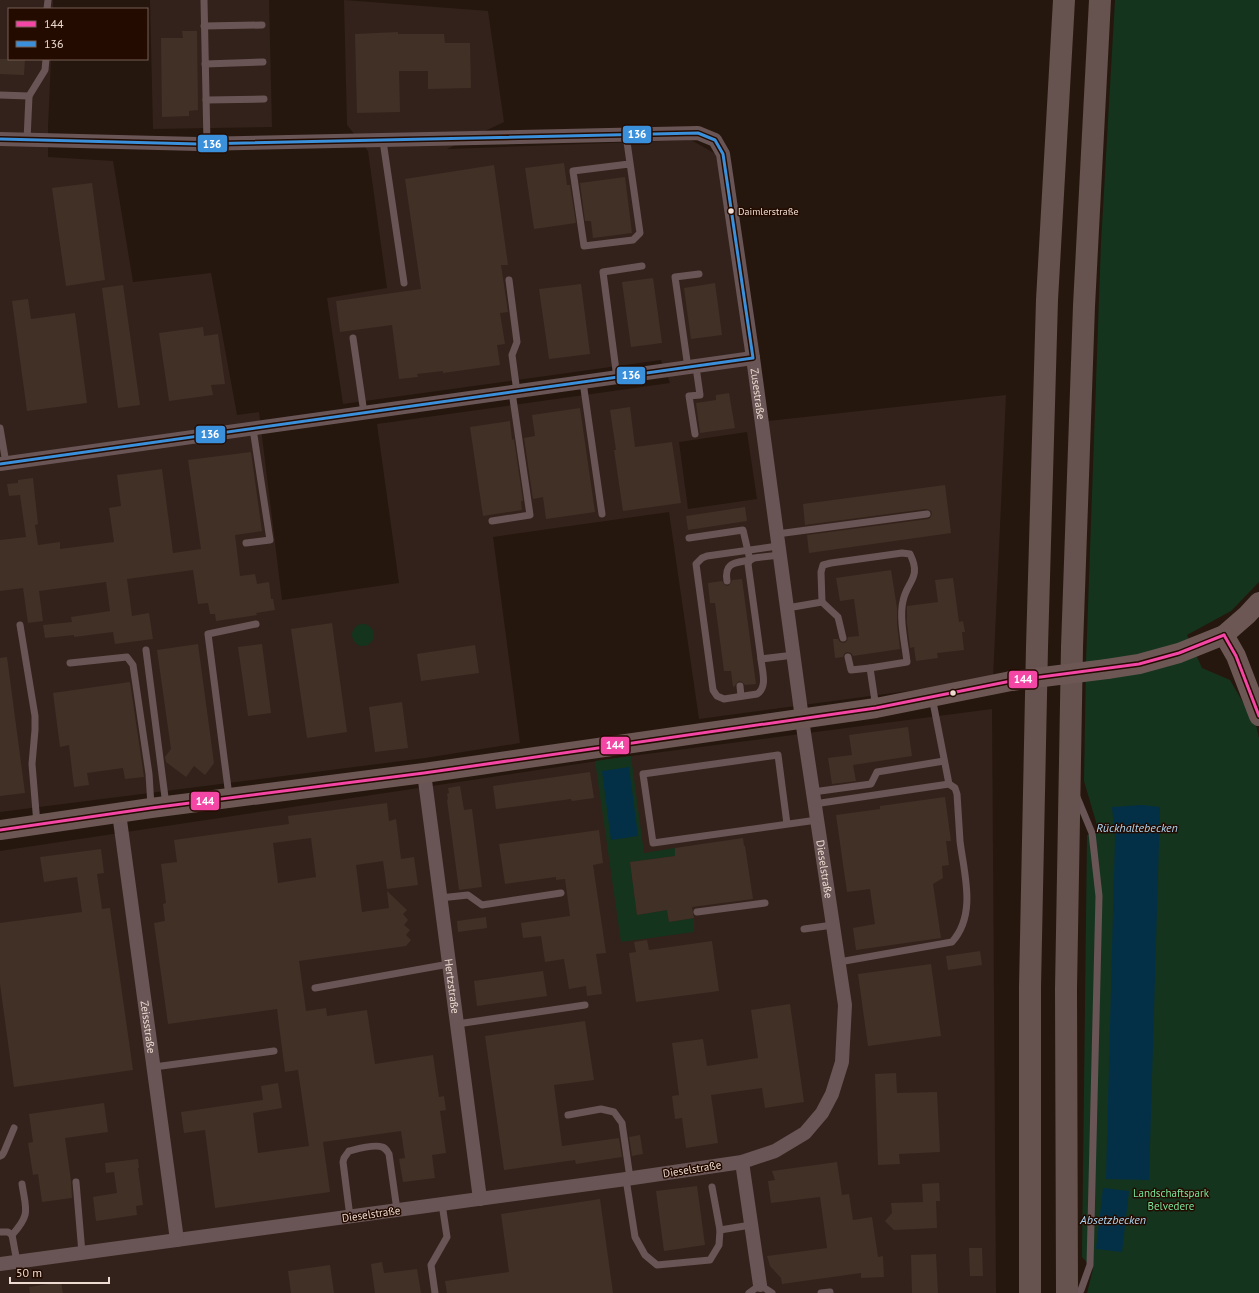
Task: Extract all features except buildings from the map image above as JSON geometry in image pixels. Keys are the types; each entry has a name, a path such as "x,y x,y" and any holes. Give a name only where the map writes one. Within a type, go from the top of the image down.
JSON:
{"highway":[{"path":"1030,1293 1030,987 1037,639 1047,300 1064,0"},
{"path":"1067,1293 1066,989 1072,647 1084,306 1100,0"}],"street":[{"name":"Zusestraße","path":"0,139 207,144 698,133 715,140 723,154 753,358 802,718"},
{"path":"3,464 753,358"},
{"path":"0,830 424,773 876,708 1011,681 1139,664 1179,653 1224,635 1248,615 1259,602"},
{"path":"1224,635 1236,656 1259,716"},
{"name":"Dieselstraße","path":"0,1264 628,1179 742,1162 775,1151 805,1133 822,1113 832,1094 842,1062 845,1005 802,718"},
{"name":"Hertzstraße","path":"424,773 480,1199"},
{"name":"Zeissstraße","path":"119,813 177,1240"},
{"path":"742,1162 760,1290"}],"lane":[{"path":"204,0 207,144"},
{"path":"204,26 262,24"},
{"path":"27,140 29,96 45,70 46,60"},
{"path":"205,64 262,62"},
{"path":"0,95 29,96"},
{"path":"206,100 264,99"},
{"path":"626,135 640,233 633,240 584,246 573,171 629,164"},
{"path":"383,141 404,283"},
{"path":"617,378 603,272 642,266"},
{"path":"695,434 689,396 700,395 692,367 675,277 699,274"},
{"path":"492,521 530,515 514,392 512,355 517,342 509,280"},
{"path":"353,338 364,413"},
{"path":"583,382 602,514"},
{"path":"0,428 3,464"},
{"path":"246,544 270,540 253,429"},
{"path":"689,538 743,530 748,550 750,560 748,564 764,685 761,691 757,694 724,698 716,696 713,690 696,568 696,564 700,560 707,556 748,550 778,545 927,514"},
{"path":"726,581 726,569 729,566 734,563 750,560 778,545"},
{"path":"843,638 838,617 822,602 821,572 823,565 902,553 910,554 913,561 914,575 903,599 901,612 907,662 852,670 848,657"},
{"path":"787,608 822,602"},
{"path":"20,624 35,716 32,764 37,824"},
{"path":"230,798 208,634 256,624"},
{"path":"146,650 159,808"},
{"path":"761,659 794,655"},
{"path":"70,663 127,657 130,659 133,665 149,774 159,808"},
{"path":"870,668 876,708"},
{"path":"740,686 741,696"},
{"path":"932,696 949,784"},
{"path":"788,824 778,755 643,774 652,843 817,820"},
{"path":"813,798 871,784 877,772 944,761"},
{"path":"1070,779 1092,833 1099,896 1090,1265 1079,1293"},
{"path":"813,798 949,784 955,788 957,794 960,840 967,888 966,917 959,935 952,942 839,962"},
{"path":"440,898 468,895 482,905 561,894"},
{"path":"697,912 765,903"},
{"path":"804,929 833,925"},
{"path":"315,988 449,964"},
{"path":"457,1024 585,1005"},
{"path":"154,1067 274,1051"},
{"path":"568,1116 601,1109 614,1112 622,1123 635,1237 645,1255 657,1266 710,1260 719,1246 720,1230 712,1187"},
{"path":"0,1156 4,1152 14,1128"},
{"path":"350,1217 343,1162 349,1151 362,1148 381,1147 385,1148 389,1154 397,1210"},
{"path":"76,1182 82,1253"},
{"path":"12,1235 22,1224 26,1214 22,1184"},
{"path":"435,1293 431,1265 447,1237 442,1204"},
{"path":"720,1230 752,1225"},
{"path":"0,1232 8,1232 12,1235 18,1262"},
{"path":"820,1293 830,1293"}],"shaded area":[{"path":"0,0 53,0 53,8 8,8 8,60 51,60 48,157 113,161 133,282 211,273 237,415 259,412 282,600 399,583 377,424 670,383 661,360 343,404 327,298 387,288 368,151 347,125 344,0 488,11 504,122 447,149 691,140 716,154 768,421 1006,395 993,678 945,686 699,719 669,512 493,537 520,743 425,758 0,812","holes":["747,432 757,499 688,509 679,442"]},
{"path":"150,0 269,0 272,127 153,129"},
{"path":"992,709 996,1293 0,1293 0,851 631,756"}],"green space":[{"name":"Landschaftspark Belvedere","path":"1115,0 1259,0 1259,582 1231,611 1187,635 1202,668 1230,680 1256,725 1259,738 1259,1293 1087,1293 1093,1269 1082,1257 1087,835 1099,832 1084,781 1086,662 1101,243"},
{"path":"363,624 371,627 374,635 371,643 363,646 355,643 352,635 355,627"},
{"path":"631,756 644,853 675,848 675,856 630,862 637,915 667,910 669,922 694,918 694,932 621,942 595,761"}],"water":[{"path":"629,767 638,836 611,840 602,771"},
{"name":"Rückhaltebecken","path":"1142,805 1160,807 1149,1180 1106,1179 1115,836 1112,807"},
{"name":"Absetzbecken","path":"1103,1188 1129,1191 1122,1252 1096,1249"}],"transit line":[{"name":"136","path":"0,139 198,144 698,133 715,140 723,154 753,358 0,464"},
{"name":"144","path":"1224,635 1236,656 1259,716"},
{"name":"144","path":"0,830 151,808 424,773 876,708 1011,681 1139,664 1179,653 1224,635"}],"place":[{"name":"Daimlerstraße","path":"731,211"}]}
